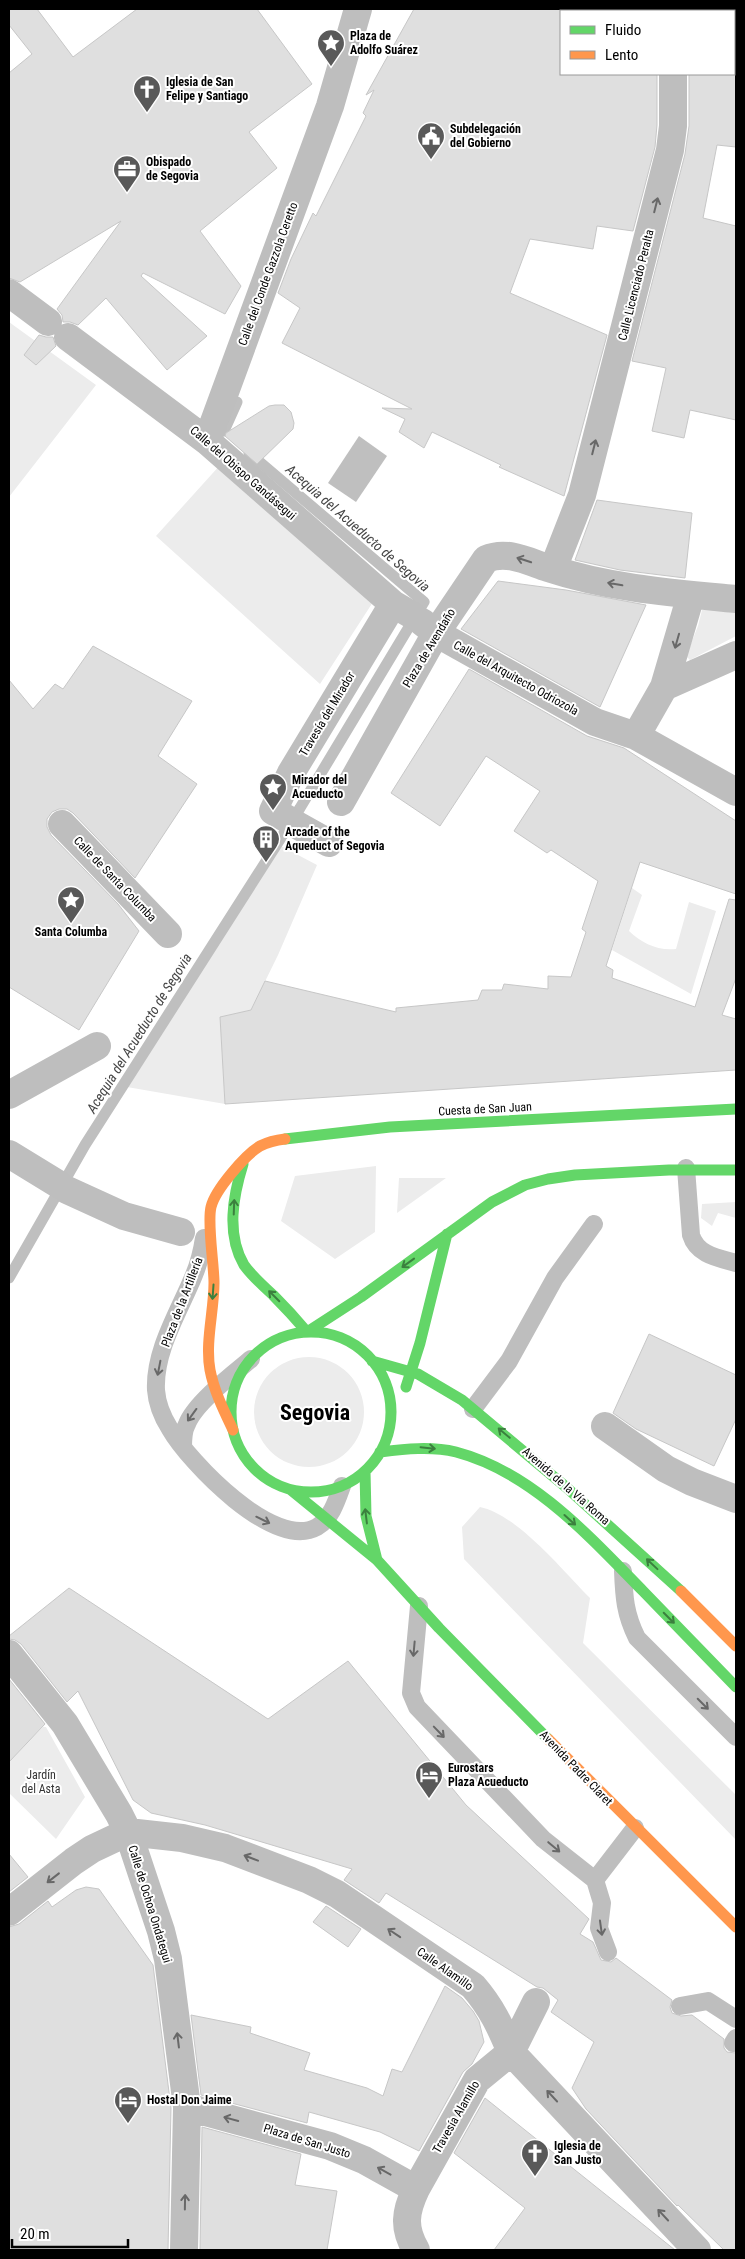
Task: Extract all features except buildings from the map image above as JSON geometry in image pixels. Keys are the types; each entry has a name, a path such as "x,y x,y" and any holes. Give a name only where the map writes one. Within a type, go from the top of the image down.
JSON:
{"main road":[{"name":"Cuesta de San Juan","path":"210,1219 210,1209 215,1195 229,1176 252,1153 267,1142 390,1127 736,1109"},
{"name":"Cuesta de San Juan","path":"244,1162 235,1185 234,1210 239,1253 245,1266 307,1332"},
{"path":"307,1332 362,1297 507,1192 529,1183 570,1176 686,1168 736,1170"},
{"path":"390,1405 404,1389 412,1371 447,1234"},
{"path":"199,1239 214,1284 209,1349 210,1369 216,1390 242,1452 258,1472 279,1486 291,1490 317,1492 342,1486 364,1471 380,1452 388,1429 390,1405 384,1382 372,1361 364,1352 344,1339 326,1334 307,1332 282,1337 265,1346 251,1358 237,1380 233,1392 231,1417 233,1430"},
{"path":"424,1329 429,1357"},
{"name":"Avenida de la Vía Roma","path":"372,1361 412,1371 445,1389 473,1409 601,1516 688,1597 736,1646"},
{"path":"433,1369 445,1389"},
{"name":"Avenida de la Vía Roma","path":"380,1452 398,1448 430,1448 468,1457 496,1467 524,1482 555,1506 623,1571 736,1687"},
{"name":"Avenida Padre Claret","path":"364,1471 365,1513 368,1534 377,1560"},
{"name":"Avenida Padre Claret","path":"291,1490 377,1560 419,1606 635,1828 736,1927"}],"street":[{"name":"Calle del Conde Gazzola Ceretto","path":"208,441 330,106 358,9"},
{"name":"Calle Licenciado Peralta","path":"562,572 670,150 674,126 673,75"},
{"name":"Calle del Obispo Gandásegui","path":"9,293 208,441 415,618"},
{"name":"Plaza de Avendaño","path":"341,802 415,618 486,558 497,554 511,556 562,572"},
{"path":"562,572 660,592 736,599"},
{"path":"636,736 664,687 691,595"},
{"name":"Calle del Arquitecto Odriozola","path":"415,618 595,722 636,736 735,792"},
{"name":"Travesía del Mirador","path":"329,843 273,812 291,773 415,618"},
{"path":"664,687 736,655"},
{"name":"Calle de Santa Columba","path":"62,824 168,934"},
{"path":"9,1095 98,1046"},
{"name":"Plaza de la Artillería","path":"9,1154 62,1187 124,1216 199,1239"},
{"path":"606,1426 666,1469 692,1482 736,1499"},
{"name":"Calle de Ochoa Ondategui","path":"9,1654 65,1724 128,1832 168,1959 187,2108 184,2250"},
{"path":"9,1912 74,1861 92,1849 128,1832"},
{"name":"Calle Alamillo","path":"128,1832 182,1838 225,1848 309,1880 337,1894 473,1986 488,2003 499,2023 510,2052 697,2250"},
{"name":"Travesía Alamillo","path":"416,2189 477,2080 510,2052 536,2002"},
{"name":"Plaza de San Justo","path":"187,2108 330,2146 364,2160 416,2189"},
{"path":"416,2189 408,2206 406,2222 409,2238 416,2250"}],"lane":[{"path":"686,1168 691,1235 694,1244 709,1255 736,1263"},
{"name":"Plaza de la Artillería","path":"210,1219 199,1239 195,1273 166,1342 157,1374 156,1390 162,1415 183,1447 235,1501 251,1513 282,1527 294,1530 309,1530 350,1539"},
{"path":"473,1409 508,1361 555,1278 594,1224"},
{"name":"Plaza de la Artillería","path":"199,1239 239,1253"},
{"path":"183,1447 183,1434 190,1417 251,1358"},
{"path":"309,1530 317,1527 326,1518 336,1502 342,1486"},
{"path":"623,1571 624,1598 628,1620 638,1638 736,1737"},
{"path":"419,1606 411,1693 417,1707 543,1839 595,1880 602,1903 599,1928 608,1952"},
{"path":"595,1880 635,1828"},
{"path":"680,2006 708,2001 736,2019"}],"green space":[{"path":"9,322 96,385 9,497"},
{"path":"221,464 373,602 320,684 156,536"},
{"path":"702,610 736,610 736,636 690,660 686,656"},
{"path":"281,846 317,865 278,955 251,1010 221,1024 225,1104 127,1087"},
{"path":"632,888 642,895 629,931 639,939 662,949 676,949 689,902 716,911 691,994 612,950"},
{"path":"376,1166 375,1232 335,1259 281,1221 295,1176"},
{"path":"399,1178 446,1178 397,1213"},
{"path":"736,1202 736,1218 718,1213 712,1226 701,1218 702,1204"},
{"path":"309,1357 330,1361 348,1373 360,1391 364,1412 360,1433 348,1451 330,1463 309,1467 288,1463 270,1451 258,1433 254,1412 258,1391 270,1373 288,1361"},
{"path":"480,1507 495,1512 524,1532 590,1598 583,1643 736,1795 736,1840 464,1559 462,1527"},
{"name":"Jardín del Asta","path":"43,1727 46,1727 85,1797 56,1839 9,1793 9,1762"}],"shaded area":[{"path":"359,436 387,456 356,502 328,483"}],"waterway":[{"name":"Acequia del Acueducto de Segovia","path":"224,431 237,402"},
{"name":"Acequia del Acueducto de Segovia","path":"9,1278 85,1145 300,808 424,602 249,453"}],"traffic: fast":[{"path":"285,1139 390,1127 736,1109"},
{"path":"243,1164 236,1189 233,1215 233,1228 238,1253 250,1273 307,1332"},
{"path":"307,1332 361,1297 492,1202 525,1185 575,1175 669,1170 736,1170"},
{"path":"406,1387 420,1343 447,1234"},
{"path":"311,1332 342,1338 362,1350 373,1361 385,1381 391,1412 385,1443 373,1463 362,1474 342,1486 311,1492 280,1486 260,1474 249,1463 237,1443 231,1412 237,1381 249,1361 260,1350 280,1338 311,1332"},
{"path":"372,1361 418,1374 462,1400 566,1487 681,1591"},
{"path":"380,1452 408,1449 456,1452 484,1462 510,1475 535,1491 602,1549 736,1687"},
{"path":"365,1471 366,1516 377,1560"},
{"path":"291,1490 377,1560 439,1628 548,1739"}],"traffic: slow":[{"path":"233,1430 214,1386 210,1370 209,1338 214,1283 210,1223 211,1207 224,1183 247,1157 260,1146 272,1141 285,1139"},
{"path":"681,1591 736,1646"},
{"path":"548,1739 736,1927"}],"place":[{"name":"Plaza de Adolfo Suárez","path":"331,67"},
{"name":"Iglesia de San Felipe y Santiago","path":"147,113"},
{"name":"Subdelegación del Gobierno","path":"431,160"},
{"name":"Obispado de Segovia","path":"127,193"},
{"name":"Mirador del Acueducto","path":"273,811"},
{"name":"Arcade of the Aqueduct of Segovia","path":"266,863"},
{"name":"Santa Columba","path":"71,924"},
{"name":"Eurostars Plaza Acueducto","path":"429,1799"},
{"name":"Hostal Don Jaime","path":"128,2124"},
{"name":"Iglesia de San Justo","path":"535,2177"}],"district":[{"name":"Segovia","path":"315,1412"}]}
